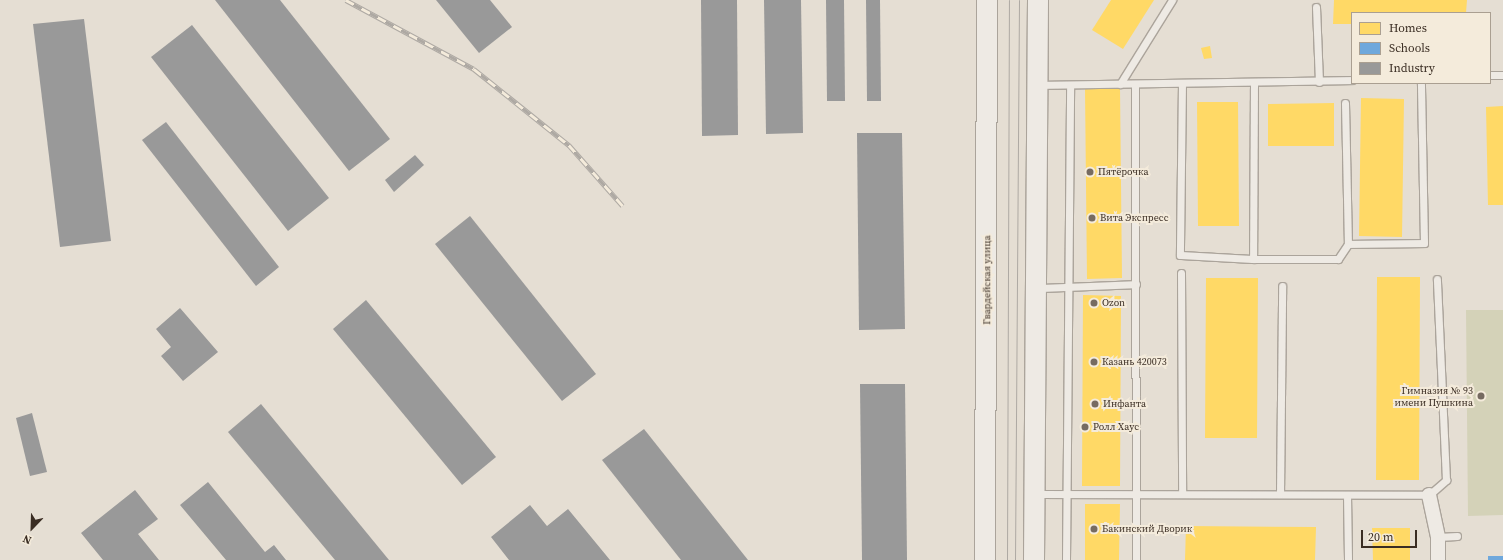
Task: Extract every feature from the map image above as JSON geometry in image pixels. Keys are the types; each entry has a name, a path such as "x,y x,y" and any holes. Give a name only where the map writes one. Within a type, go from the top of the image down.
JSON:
{"main road":[{"name":"Гвардейская улица","path":"985,560 987,0"},
{"path":"1034,560 1038,0"}],"street":[{"path":"1429,495 1438,537 1438,560"}],"lane":[{"path":"1120,84 1172,0"},
{"path":"1316,7 1319,82"},
{"path":"1491,75 1503,74"},
{"path":"1037,85 1319,82 1351,80"},
{"path":"1253,259 1254,83"},
{"path":"1066,560 1070,84"},
{"path":"1135,84 1136,560"},
{"path":"1182,84 1180,255 1253,259 1338,259 1348,244 1345,103"},
{"path":"1348,244 1424,243 1421,84"},
{"path":"1181,273 1182,494"},
{"path":"1035,494 1429,495 1446,480 1437,279"},
{"path":"1036,288 1136,284"},
{"path":"1280,494 1282,286"},
{"path":"1347,495 1348,560"},
{"path":"1438,537 1457,536"}],"shaded area":[{"path":"1466,310 1503,310 1503,515 1468,516"}],"building: Homes":[{"path":"1111,0 1154,0 1123,49 1092,30"},
{"path":"1334,0 1467,0 1466,12 1351,12 1351,24 1333,24"},
{"path":"1210,46 1212,58 1204,59 1201,48"},
{"path":"1085,89 1120,89 1122,278 1087,279"},
{"path":"1361,98 1404,99 1402,237 1359,236"},
{"path":"1197,102 1238,102 1239,226 1198,226"},
{"path":"1334,103 1334,146 1268,146 1268,104"},
{"path":"1503,106 1503,205 1488,205 1486,107"},
{"path":"1377,277 1420,277 1419,480 1376,480"},
{"path":"1206,278 1258,278 1257,438 1205,438"},
{"path":"1083,295 1121,296 1120,486 1082,486"},
{"path":"1085,504 1120,504 1119,560 1085,560"},
{"path":"1186,526 1316,527 1315,560 1185,560"},
{"path":"1372,528 1410,528 1410,560 1373,560"}],"building: Schools":[{"path":"1488,556 1503,556 1503,560 1488,560"}],"building: Industry":[{"path":"215,0 280,0 390,139 349,171"},
{"path":"436,0 490,0 512,27 479,53"},
{"path":"701,0 737,0 738,135 702,136"},
{"path":"764,0 801,0 803,133 766,134"},
{"path":"826,0 844,0 845,101 827,101"},
{"path":"866,0 880,0 881,101 867,101"},
{"path":"84,19 111,241 60,247 33,24"},
{"path":"192,25 329,198 288,231 151,57"},
{"path":"166,122 279,267 256,286 142,140"},
{"path":"857,133 902,133 905,329 859,330"},
{"path":"415,155 424,165 394,192 385,180"},
{"path":"470,216 596,374 562,401 435,244"},
{"path":"366,300 496,457 462,485 333,329"},
{"path":"180,308 218,352 183,381 161,356 171,347 156,329"},
{"path":"860,384 905,384 907,560 862,560"},
{"path":"261,404 389,560 335,560 228,432"},
{"path":"32,413 47,472 30,476 16,418"},
{"path":"644,429 748,560 681,560 602,460"},
{"path":"208,482 265,552 274,545 286,560 226,560 180,505"},
{"path":"135,490 158,519 138,534 159,560 103,560 81,533"},
{"path":"530,505 547,526 568,509 610,560 509,560 491,537"}],"tram line":[{"path":"1007,560 1009,0"},
{"path":"1015,560 1019,0"}],"railway":[{"path":"346,0 474,69 569,145 623,206"}],"place":[{"name":"Пятёрочка","path":"1090,172"},
{"name":"Вита Экспресс","path":"1092,218"},
{"name":"Ozon","path":"1094,303"},
{"name":"Казань 420073","path":"1094,362"},
{"name":"Гимназия № 93 имени Пушкина","path":"1481,396"},
{"name":"Инфанта","path":"1095,404"},
{"name":"Ролл Хаус","path":"1085,427"},
{"name":"Бакинский Дворик","path":"1094,529"}]}
